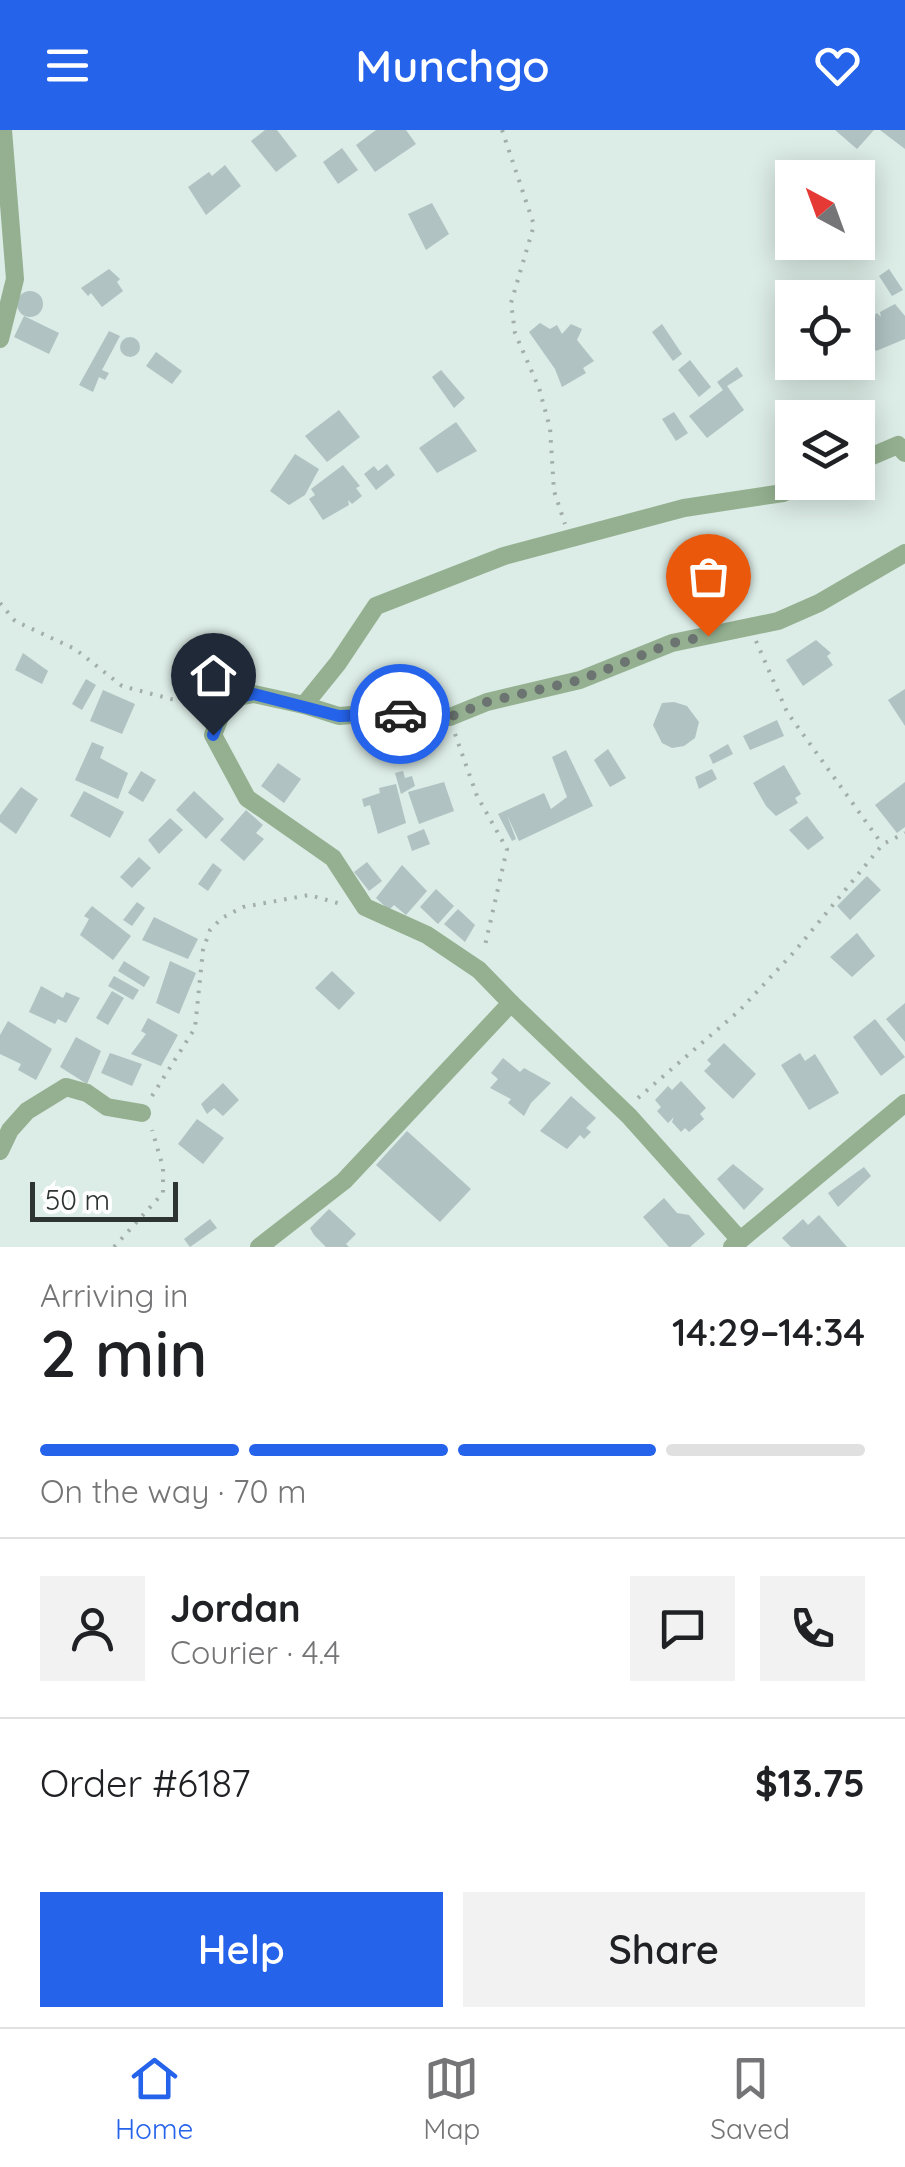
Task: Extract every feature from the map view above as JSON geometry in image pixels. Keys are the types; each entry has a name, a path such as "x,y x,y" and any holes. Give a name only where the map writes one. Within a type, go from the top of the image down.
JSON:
{"street":[{"path":"0,339 15,279 3,130"},
{"path":"875,455 898,445 905,453"},
{"path":"304,706 376,606 504,556 684,508 775,493"},
{"path":"905,553 820,604 752,627 672,643 580,680 487,702 450,717 376,713 339,716 254,694 227,700 213,735 247,798 333,858 365,907 427,935 480,970 625,1113 736,1244 905,1103"},
{"path":"259,1247 344,1181 511,1003"},
{"path":"0,1151 10,1130 27,1111 66,1087 87,1093 107,1107 142,1113"}],"path":[{"path":"502,130 534,225 511,303 514,333 539,388 550,428 554,491 570,538"},
{"path":"0,603 15,621 75,649 122,686 198,704 227,700"},
{"path":"752,627 760,656 787,712 883,844"},
{"path":"450,717 477,796 507,849 480,970"},
{"path":"625,1113 650,1086 739,1011 796,951 883,844 905,833"},
{"path":"114,1247 163,1193 163,1167 153,1132 142,1113 196,1028 203,950 210,930 243,907 308,896 365,907"}],"building":[{"path":"265,130 277,130 297,156 276,172 251,141"},
{"path":"376,130 406,130 416,144 375,172 356,145"},
{"path":"835,130 874,130 857,149"},
{"path":"880,130 905,130 905,149"},
{"path":"342,148 358,170 338,184 323,162"},
{"path":"225,165 241,186 206,215 188,187"},
{"path":"432,203 449,234 426,250 408,214"},
{"path":"109,269 120,279 117,282 123,291 102,307 91,293 88,296 81,288"},
{"path":"889,269 903,290 892,296 879,276"},
{"path":"30,291 39,295 43,304 39,313 30,317 21,313 17,304 21,295"},
{"path":"895,304 905,316 905,339 876,351 875,314 881,317 880,312"},
{"path":"24,316 59,333 49,354 14,337"},
{"path":"540,323 550,329 557,325 562,334 571,324 582,329 577,340 594,361 583,368 586,373 562,387 555,369 529,332"},
{"path":"662,324 682,354 673,361 652,332"},
{"path":"109,331 120,336 102,370 109,373 105,380 99,377 93,392 79,385"},
{"path":"130,337 140,347 130,357 120,347"},
{"path":"156,352 182,371 172,384 146,366"},
{"path":"690,360 711,387 699,397 678,370"},
{"path":"737,367 743,376 727,386 744,410 707,438 689,416 723,390 717,382"},
{"path":"441,370 465,398 454,408 432,377"},
{"path":"339,410 360,437 327,462 305,436"},
{"path":"674,412 688,433 676,441 662,419"},
{"path":"456,422 477,451 437,473 419,448"},
{"path":"295,454 319,469 305,495 289,505 270,491"},
{"path":"387,464 395,475 376,490 364,474 374,466 378,471"},
{"path":"343,465 360,486 356,488 362,496 352,504 348,500 349,505 323,520 309,499 315,495 311,489"},
{"path":"816,640 831,653 827,656 833,665 803,686 786,660"},
{"path":"23,653 48,671 42,684 15,670"},
{"path":"86,679 96,685 82,710 72,704"},
{"path":"905,689 905,726 888,700"},
{"path":"103,690 135,704 122,734 90,721"},
{"path":"662,703 687,706 699,722 695,738 672,748 662,743 653,725"},
{"path":"777,720 784,736 750,750 743,736"},
{"path":"92,742 104,747 100,758 128,773 118,799 75,780"},
{"path":"728,744 733,754 713,764 709,755"},
{"path":"608,749 626,778 610,787 594,760"},
{"path":"566,750 593,806 519,841 507,815 516,839 512,841 498,814 544,793 551,809 567,797 552,757"},
{"path":"278,763 301,779 284,803 261,786"},
{"path":"784,765 801,794 795,798 798,803 776,816 753,783"},
{"path":"712,769 717,779 699,789 695,777"},
{"path":"141,771 156,780 143,802 128,793"},
{"path":"403,771 405,778 412,776 415,786 401,794 395,773"},
{"path":"444,782 454,811 419,824 408,792"},
{"path":"905,782 905,827 897,833 875,805"},
{"path":"396,784 406,823 378,834 370,805 364,807 362,799 380,793 379,788"},
{"path":"21,787 38,799 16,834 0,822 0,815"},
{"path":"84,791 124,812 110,838 70,816"},
{"path":"194,791 224,819 206,839 176,810"},
{"path":"246,810 263,825 256,833 264,839 244,861 220,840"},
{"path":"807,816 824,838 808,850 789,830"},
{"path":"170,818 183,830 159,854 148,840"},
{"path":"424,829 430,844 412,851 407,836"},
{"path":"139,857 151,868 132,888 120,877"},
{"path":"367,862 382,881 369,891 354,872"},
{"path":"213,863 222,870 208,891 198,884"},
{"path":"402,865 427,891 406,915 394,905 389,910 376,898"},
{"path":"867,876 881,890 850,920 837,906"},
{"path":"436,889 454,906 438,924 420,907"},
{"path":"137,902 145,908 132,926 123,920"},
{"path":"92,906 131,936 113,960 80,935 89,919 84,916"},
{"path":"458,909 475,925 465,942 444,924"},
{"path":"154,917 198,939 188,959 142,940"},
{"path":"857,933 875,956 852,977 830,957"},
{"path":"124,961 150,977 144,987 118,971"},
{"path":"170,961 196,973 179,1014 156,1003"},
{"path":"332,971 355,993 339,1010 315,988"},
{"path":"114,976 139,990 133,1000 108,986"},
{"path":"41,986 63,998 66,992 80,998 66,1023 58,1019 55,1024 29,1012"},
{"path":"112,991 124,998 108,1025 96,1018"},
{"path":"905,1003 905,1042 886,1019"},
{"path":"148,1018 178,1035 161,1066 131,1054 146,1034 141,1031"},
{"path":"875,1019 905,1057 881,1076 853,1037"},
{"path":"8,1021 52,1049 36,1080 18,1070 21,1064 0,1054 0,1035"},
{"path":"76,1037 101,1051 87,1084 60,1067"},
{"path":"724,1043 756,1074 733,1099 704,1071 711,1064 707,1060"},
{"path":"110,1053 142,1064 132,1086 101,1073"},
{"path":"800,1053 805,1061 815,1054 839,1093 809,1110 781,1065"},
{"path":"503,1058 520,1072 524,1068 551,1083 524,1116 508,1103 511,1099 490,1088 498,1079 491,1073"},
{"path":"681,1081 706,1108 700,1114 704,1119 689,1132 685,1128 681,1132 672,1122 674,1117 668,1123 657,1111 661,1107 655,1100 668,1086 672,1090"},
{"path":"223,1083 239,1100 223,1116 214,1108 207,1114 201,1104"},
{"path":"571,1096 596,1118 586,1128 591,1132 584,1139 580,1135 567,1149 540,1131"},
{"path":"197,1119 224,1138 203,1164 178,1144"},
{"path":"407,1131 471,1189 440,1222 376,1165"},
{"path":"733,1164 764,1189 744,1210 717,1179"},
{"path":"864,1167 871,1176 838,1207 828,1193"},
{"path":"664,1198 677,1213 689,1215 705,1234 690,1247 669,1247 643,1217"},
{"path":"329,1209 356,1234 346,1244 349,1247 326,1247 310,1228"},
{"path":"819,1215 847,1247 791,1247 782,1238 803,1219 808,1225"},
{"path":"210,1219 217,1228 190,1247 184,1239"}],"way so far":[{"path":"400,714 450,717 487,702 580,680 672,643 708,636"}],"route":[{"path":"213,735 227,700 254,694 339,716 400,714"}]}
